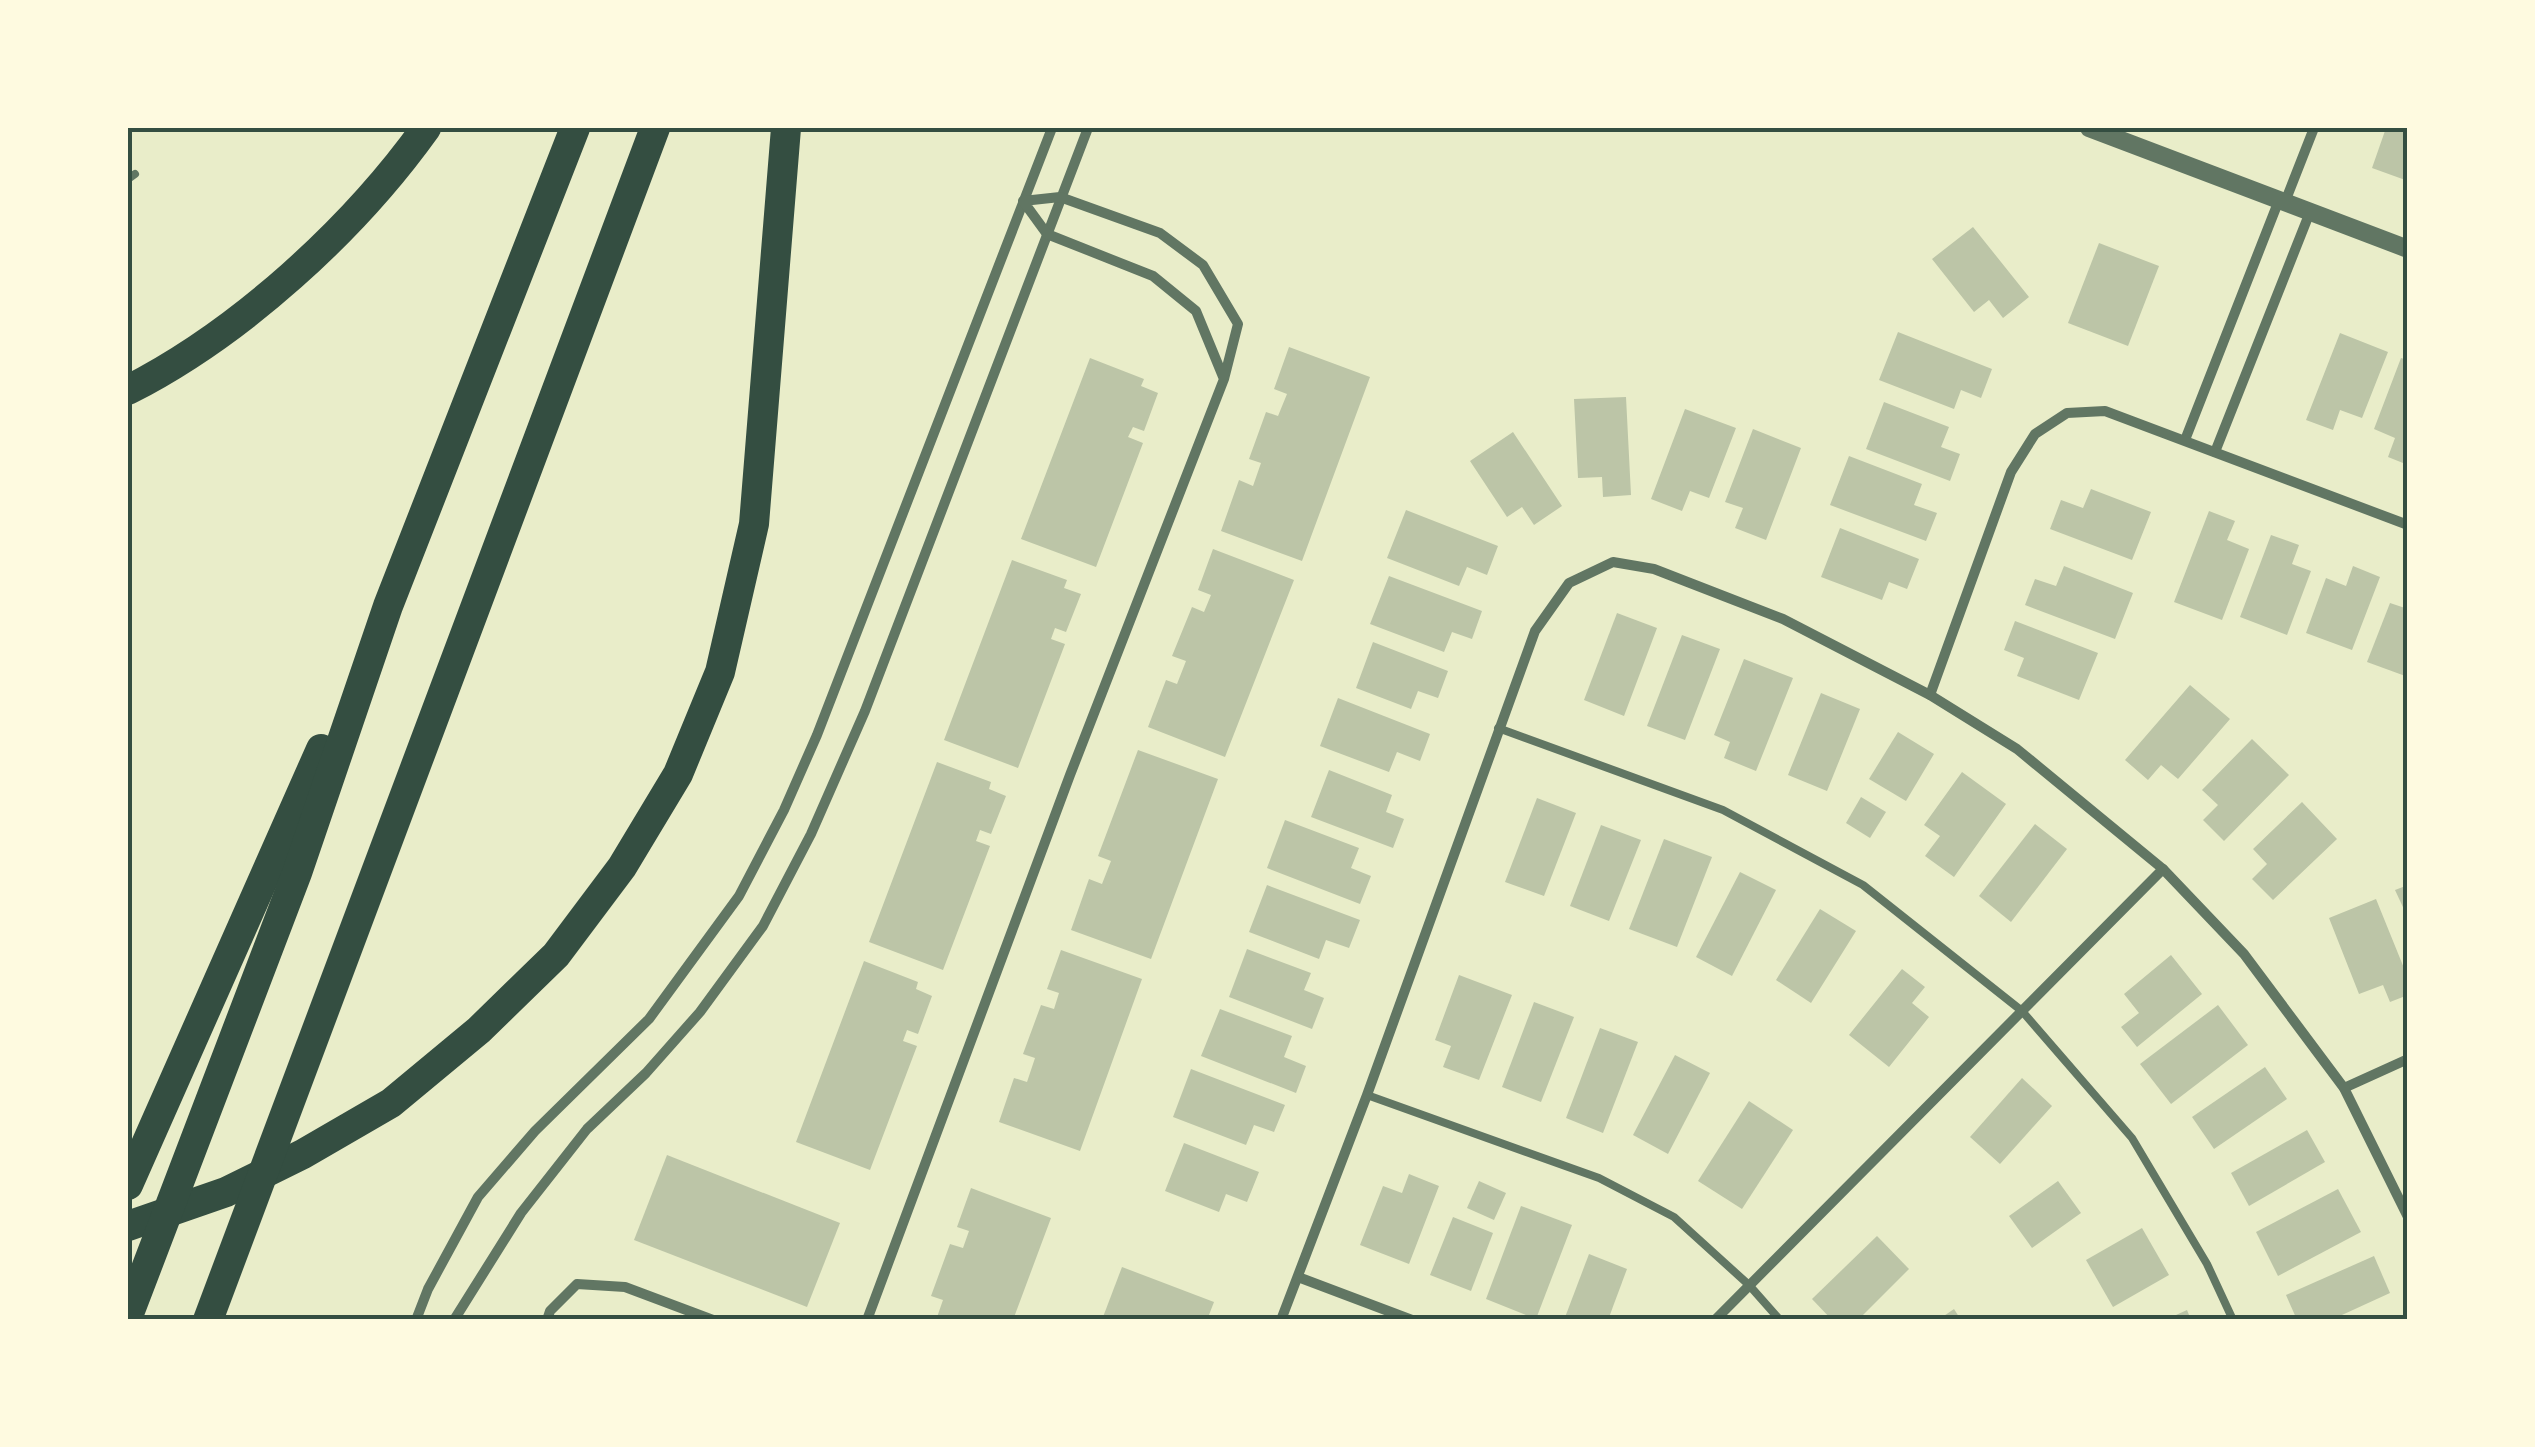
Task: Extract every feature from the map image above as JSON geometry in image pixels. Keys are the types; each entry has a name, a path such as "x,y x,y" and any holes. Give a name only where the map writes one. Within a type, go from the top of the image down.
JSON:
{"highway":[{"path":"128,390 232,324 331,239 426,128"},
{"path":"128,1316 297,873 388,606 574,128"},
{"path":"208,1320 656,128"},
{"path":"128,1226 226,1192 304,1154 391,1103 479,1030 556,954 622,867 678,774 720,672 754,524 786,128"},
{"path":"128,1186 262,877 388,606"}],"street":[{"path":"416,1320 428,1288 478,1197 535,1131 649,1018 738,896 784,810 817,735 1052,128"},
{"path":"454,1320 521,1213 587,1129 646,1073 700,1012 763,926 811,834 865,711 1088,128"},
{"path":"2089,128 2408,250"},
{"path":"2185,440 2314,128"},
{"path":"867,1320 1070,775 1224,379 1238,324 1203,265 1160,234 1060,197 1024,200"},
{"path":"1024,200 1047,234 1153,276 1196,311 1224,379"},
{"path":"2214,452 2310,212"},
{"path":"1930,694 2011,472 2035,434 2067,413 2105,411 2408,525"},
{"path":"1281,1320 1535,630 1569,583 1614,562 1654,569 1783,620 1930,694 2018,749 2163,869 2244,954 2344,1088 2408,1217"},
{"path":"1714,1320 2163,869"},
{"path":"2344,1088 2408,1059"},
{"path":"1298,1277 1412,1320"},
{"path":"547,1320 578,1284 625,1287 713,1320"}],"lane":[{"path":"1498,728 1723,810 1828,866 1863,885 2022,1011 2132,1138 2207,1264 2233,1320"},
{"path":"1367,1095 1599,1178 1674,1217 1749,1284 1780,1320"}],"building":[{"path":"2386,128 2408,128 2408,181 2372,168"},
{"path":"1973,227 2029,297 2003,318 1989,300 1974,312 1932,259"},
{"path":"2099,243 2159,266 2128,346 2068,323"},
{"path":"1898,332 1992,369 1981,398 1961,390 1954,409 1879,380"},
{"path":"2340,333 2388,352 2362,418 2340,410 2333,430 2306,420"},
{"path":"1289,347 1370,377 1302,561 1221,531 1239,480 1253,486 1261,463 1249,459 1266,412 1278,416 1287,394 1274,389"},
{"path":"1090,358 1144,379 1141,386 1158,393 1144,431 1133,427 1128,437 1143,443 1096,567 1021,539"},
{"path":"2401,358 2408,360 2408,465 2388,457 2395,438 2374,429"},
{"path":"1626,397 1631,495 1603,497 1602,477 1578,478 1574,399"},
{"path":"1884,402 1949,427 1941,447 1960,454 1950,481 1866,449"},
{"path":"1685,409 1736,428 1709,498 1690,491 1682,511 1651,499"},
{"path":"1753,429 1801,448 1766,540 1735,528 1743,508 1725,502"},
{"path":"1513,432 1562,506 1534,525 1522,507 1507,517 1470,461"},
{"path":"1849,456 1922,484 1914,505 1937,513 1926,541 1830,505"},
{"path":"2091,489 2151,512 2132,560 2050,529 2061,500 2083,508"},
{"path":"1406,510 1498,546 1487,575 1467,567 1459,586 1387,558"},
{"path":"2209,511 2235,521 2227,540 2249,549 2222,620 2174,602"},
{"path":"1840,528 1919,559 1907,589 1889,582 1882,600 1821,577"},
{"path":"2271,535 2299,545 2292,564 2311,571 2287,635 2240,617"},
{"path":"1213,549 1294,580 1225,757 1148,727 1166,680 1177,684 1186,661 1172,656 1192,607 1204,612 1211,595 1198,590"},
{"path":"1012,560 1067,580 1064,588 1081,594 1066,632 1055,628 1051,639 1065,644 1018,768 944,740"},
{"path":"2064,566 2133,593 2115,639 2025,605 2035,579 2056,586"},
{"path":"2353,566 2380,577 2352,650 2306,633 2326,578 2346,586"},
{"path":"1389,576 1482,611 1472,639 1452,632 1444,652 1370,624"},
{"path":"2390,603 2408,609 2408,677 2367,662"},
{"path":"1617,613 1657,628 1624,716 1584,700"},
{"path":"2015,621 2098,653 2079,700 2017,676 2024,658 2004,650"},
{"path":"1682,635 1720,649 1685,740 1647,726"},
{"path":"1373,642 1448,671 1438,698 1418,691 1411,709 1356,688"},
{"path":"1744,659 1793,678 1756,771 1724,758 1730,742 1714,735"},
{"path":"2190,685 2230,719 2178,779 2161,765 2148,780 2125,760"},
{"path":"1821,693 1860,709 1827,791 1788,775"},
{"path":"1338,698 1430,734 1420,761 1397,752 1389,772 1320,746"},
{"path":"1898,732 1934,754 1906,801 1869,779"},
{"path":"2252,739 2289,775 2224,841 2203,820 2218,805 2202,790"},
{"path":"1138,750 1218,779 1151,959 1071,930 1089,879 1102,884 1111,861 1098,856"},
{"path":"937,762 991,782 989,789 1006,796 991,834 980,830 976,841 990,846 943,970 869,942"},
{"path":"1329,770 1392,795 1386,812 1404,819 1393,848 1311,817"},
{"path":"1962,772 2006,804 1954,877 1925,856 1940,836 1924,825"},
{"path":"1861,797 1886,812 1870,838 1846,823"},
{"path":"1537,798 1576,813 1544,896 1505,882"},
{"path":"2302,802 2337,839 2273,900 2252,879 2267,864 2253,849"},
{"path":"1285,820 1359,848 1351,868 1371,876 1360,904 1267,868"},
{"path":"2035,824 2067,849 2011,922 1979,896"},
{"path":"1601,825 1641,840 1609,921 1570,906"},
{"path":"1664,839 1712,857 1677,947 1629,929"},
{"path":"1740,872 1776,890 1732,976 1696,957"},
{"path":"1267,885 1360,920 1349,948 1326,940 1319,959 1249,932"},
{"path":"2408,885 2408,918 2395,890"},
{"path":"2376,899 2408,978 2408,995 2390,1002 2383,985 2359,994 2329,918"},
{"path":"1820,909 1856,931 1811,1003 1776,980"},
{"path":"1247,949 1311,973 1304,990 1324,998 1312,1029 1229,997"},
{"path":"1061,950 1142,979 1080,1151 999,1122 1014,1078 1027,1082 1035,1058 1023,1054 1041,1005 1054,1009 1059,993 1047,989"},
{"path":"2171,955 2202,994 2137,1047 2121,1027 2139,1013 2124,994"},
{"path":"864,961 918,982 916,989 932,996 918,1034 907,1030 903,1041 917,1046 870,1170 796,1142"},
{"path":"1902,969 1925,987 1912,1003 1929,1017 1889,1067 1849,1035"},
{"path":"1459,975 1512,995 1479,1080 1443,1067 1451,1046 1435,1040"},
{"path":"1534,1002 1574,1017 1541,1102 1502,1087"},
{"path":"2218,1005 2248,1045 2171,1104 2140,1064"},
{"path":"1220,1009 1292,1036 1284,1057 1306,1066 1296,1093 1201,1056"},
{"path":"1600,1028 1638,1042 1603,1133 1566,1118"},
{"path":"1675,1055 1710,1073 1668,1154 1633,1135"},
{"path":"2265,1067 2287,1099 2214,1149 2192,1117"},
{"path":"1191,1069 1285,1105 1274,1132 1254,1125 1246,1145 1173,1117"},
{"path":"2022,1078 2052,1106 2000,1164 1970,1137"},
{"path":"1749,1101 1793,1130 1742,1209 1698,1181"},
{"path":"2307,1130 2325,1162 2249,1206 2231,1173"},
{"path":"1184,1143 1259,1172 1247,1202 1226,1194 1219,1212 1165,1191"},
{"path":"667,1155 840,1223 807,1307 634,1240"},
{"path":"1409,1174 1439,1186 1409,1264 1360,1245 1383,1186 1402,1193"},
{"path":"1479,1181 1506,1193 1494,1220 1467,1208"},
{"path":"2058,1181 2081,1213 2032,1248 2009,1216"},
{"path":"971,1188 1051,1218 1013,1320 936,1320 943,1300 931,1296 950,1244 963,1248 969,1231 957,1227"},
{"path":"2338,1189 2361,1232 2278,1276 2256,1232"},
{"path":"1521,1206 1572,1225 1536,1319 1486,1299"},
{"path":"1453,1217 1493,1233 1471,1291 1430,1275"},
{"path":"2142,1228 2169,1275 2113,1307 2086,1260"},
{"path":"1877,1236 1909,1269 1858,1320 1832,1320 1812,1299"},
{"path":"1589,1254 1627,1269 1608,1320 1564,1320"},
{"path":"2374,1256 2390,1293 2331,1320 2297,1320 2286,1295"},
{"path":"1122,1267 1214,1302 1207,1320 1103,1317"},
{"path":"1954,1309 1961,1320 1938,1320"},
{"path":"2187,1310 2191,1320 2165,1320"}]}
